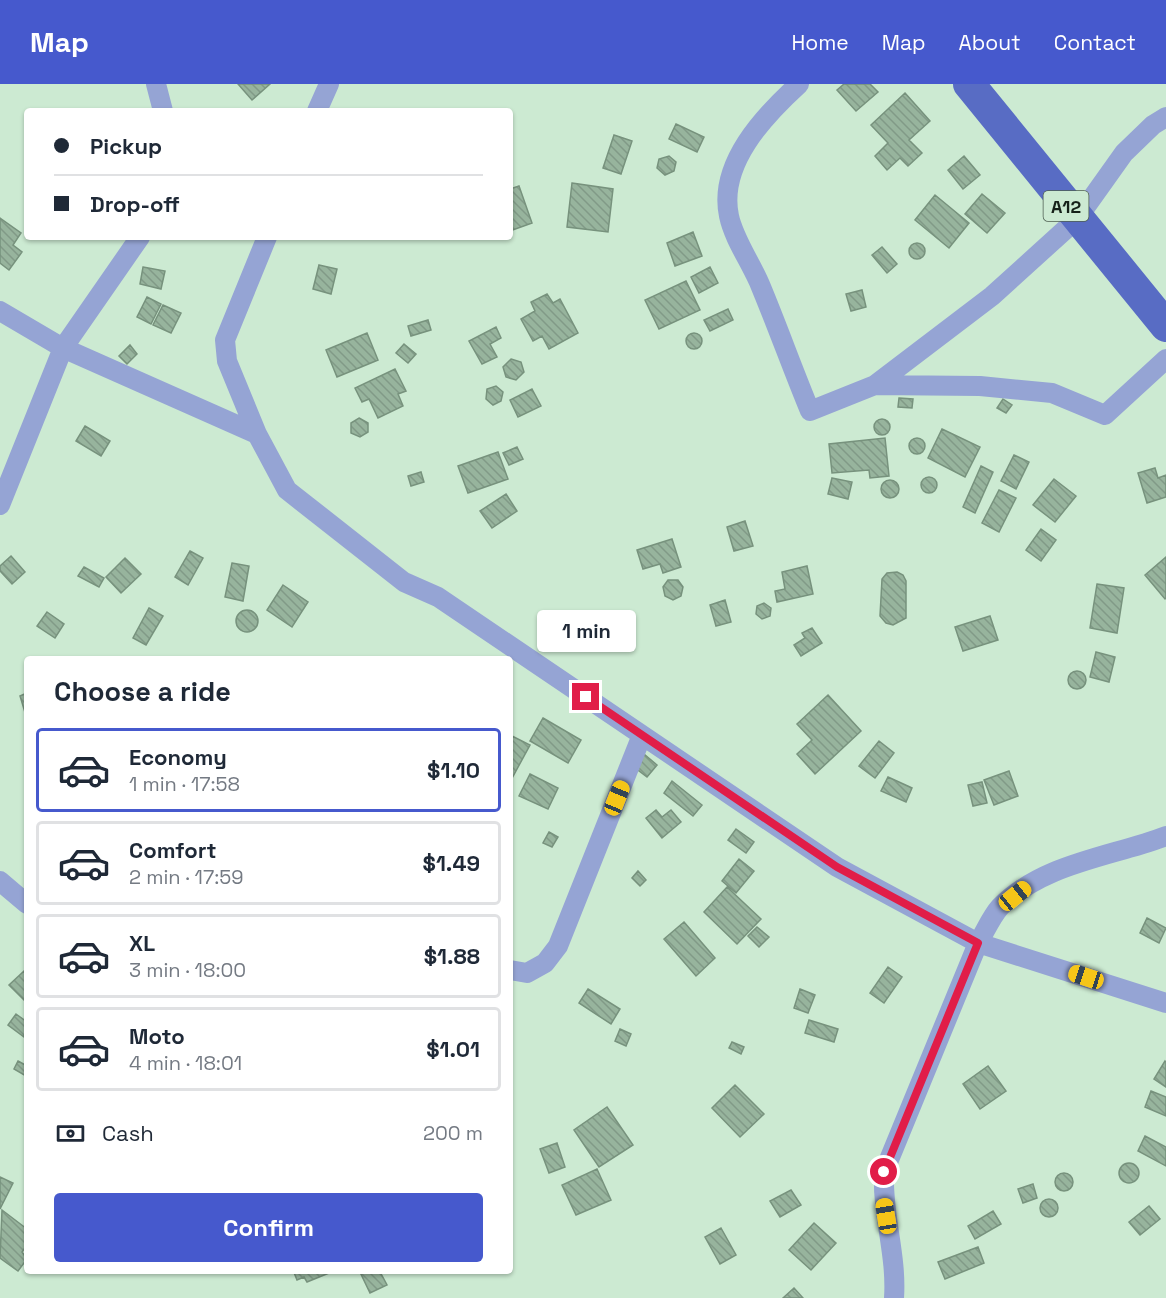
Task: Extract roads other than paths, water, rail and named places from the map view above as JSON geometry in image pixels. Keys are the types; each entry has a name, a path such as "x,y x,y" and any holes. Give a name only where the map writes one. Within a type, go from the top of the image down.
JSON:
{"main road":[{"name":"A12","path":"969,84 1166,326"}],"street":[{"path":"156,84 162,108"},
{"path":"318,108 329,84"},
{"path":"799,84 771,110 734,165 728,189 729,217 762,288 771,318 810,411 875,385 992,296 1077,219 1124,153 1166,117"},
{"path":"0,505 63,348 138,240"},
{"path":"266,240 225,340 226,361 257,434 287,490 404,582 438,597 837,867 978,943 1166,1003"},
{"path":"0,311 63,348 257,434"},
{"path":"875,385 1023,389 1052,393 1105,415 1166,359"},
{"path":"513,971 527,973 545,963 558,946 642,735"},
{"path":"894,1298 896,1276 883,1199 884,1172 978,943 999,908 1031,883 1064,868 1166,836"},
{"path":"0,881 24,901"}]}
